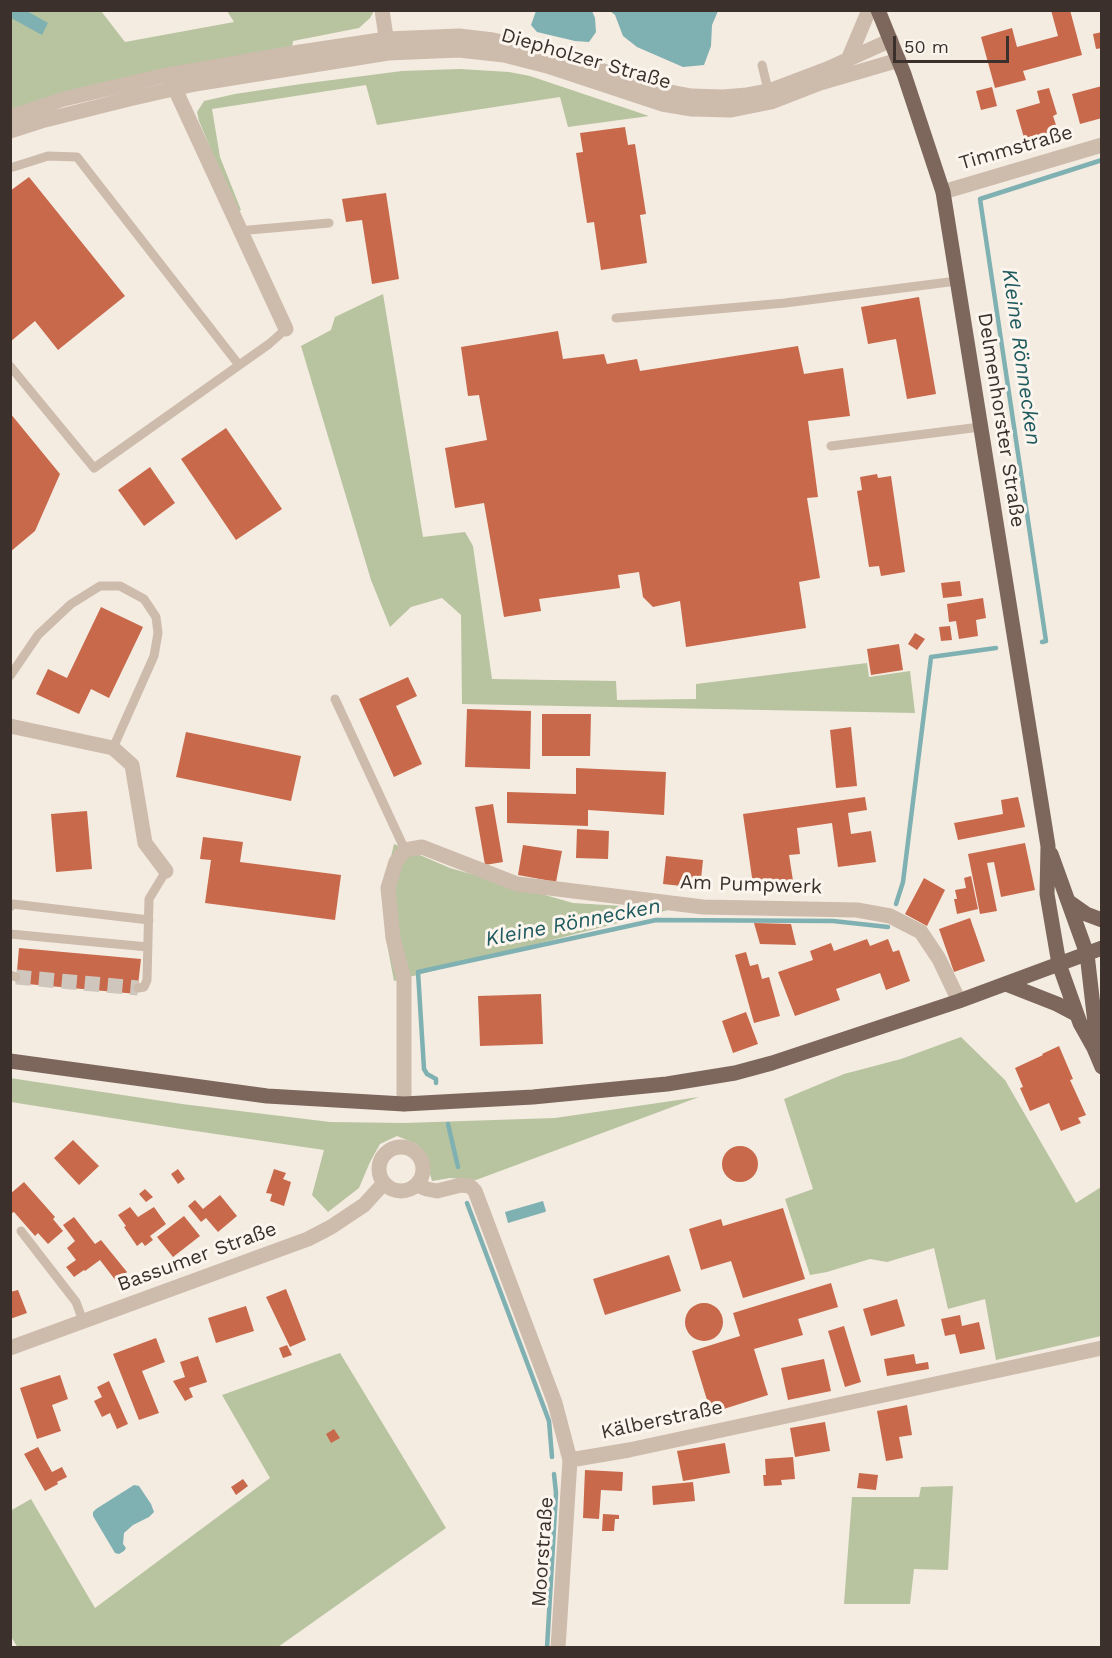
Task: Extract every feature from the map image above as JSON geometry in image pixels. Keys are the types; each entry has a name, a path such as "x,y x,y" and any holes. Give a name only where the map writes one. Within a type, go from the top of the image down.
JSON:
{"main road":[{"name":"Delmenhorster Straße","path":"878,10 899,60 943,192 1048,846 1047,894 1059,964 1076,1014 1101,1067"},
{"name":"Delmenhorster Straße","path":"1048,846 1087,954 1095,1023 1094,1048"},
{"path":"1069,902 1086,914 1101,920"},
{"path":"10,1061 267,1096 404,1104 544,1096 667,1084 735,1073 772,1063 959,1001 1101,948"},
{"path":"1006,984 1076,1014"}],"street":[{"path":"382,10 388,46"},
{"path":"848,60 869,10"},
{"name":"Diepholzer Straße","path":"10,117 64,99 162,76 300,52 388,46 504,55 547,66 662,104 692,109 731,111 770,96 891,40"},
{"name":"Diepholzer Straße","path":"10,131 40,121 175,88 388,46"},
{"name":"Diepholzer Straße","path":"770,96 899,60"},
{"path":"175,88 286,329"},
{"name":"Timmstraße","path":"943,192 1101,146"},
{"path":"10,726 113,748 132,765 145,843 166,871"},
{"name":"Am Pumpwerk","path":"405,850 422,847 517,884 703,906 857,909 890,916 921,932 939,959 959,1001"},
{"path":"404,1104 404,979 393,938 387,888 396,862 405,850"},
{"path":"402,1147 416,1153 421,1161 423,1172 417,1185 407,1191 389,1188 379,1172 383,1156 395,1148 402,1147"},
{"name":"Bassumer Straße","path":"10,1348 308,1239 364,1205 384,1183"},
{"path":"417,1185 436,1191 461,1185 470,1186 475,1191 555,1403 570,1460"},
{"name":"Kälberstraße","path":"570,1460 629,1450 1101,1348"},
{"name":"Moorstraße","path":"558,1647 570,1460"}],"lane":[{"path":"762,65 770,96"},
{"path":"10,168 48,156 77,157 239,365"},
{"path":"241,233 249,230 329,223"},
{"path":"616,318 784,303 957,281"},
{"path":"10,366 94,468 269,344 286,329"},
{"path":"831,446 980,427"},
{"path":"10,676 38,635 71,604 100,586 120,586 144,599 156,617 158,633 154,656 113,748"},
{"path":"335,699 405,850"},
{"path":"138,988 144,987 147,980 149,899 166,871"},
{"path":"10,907 13,904 148,920"},
{"path":"10,934 148,947"},
{"path":"21,1231 76,1302 83,1321"}],"green space":[{"path":"11,11 101,11 125,42 234,22 227,11 374,11 359,28 293,41 292,48 11,111"},
{"path":"460,69 509,72 530,76 649,116 568,127 560,97 377,125 366,85 212,109 220,157 241,210 239,211 212,152 197,112 204,101 235,94 402,71"},
{"path":"383,294 423,537 465,532 473,546 492,679 616,681 617,700 696,699 696,684 867,663 869,677 910,671 915,713 462,704 461,615 442,598 411,607 390,627 371,580 301,346 331,330 335,317"},
{"path":"394,844 450,868 573,903 672,909 394,981 386,939 390,861"},
{"path":"961,1037 1005,1080 1076,1203 1101,1187 1101,1336 996,1360 985,1299 948,1309 934,1248 887,1262 870,1259 810,1275 785,1199 813,1189 784,1099 844,1074 901,1059"},
{"path":"10,1078 182,1104 330,1122 404,1123 555,1118 699,1097 476,1180 450,1178 432,1181 426,1159 417,1144 397,1136 380,1144 359,1188 328,1212 312,1195 324,1150 11,1102"},
{"path":"340,1353 446,1528 278,1647 18,1648 10,1635 10,1511 31,1499 95,1608 270,1478 222,1395"},
{"path":"953,1486 948,1570 914,1569 910,1604 844,1604 852,1497 919,1497 921,1487"}],"water":[{"path":"11,10 27,11 48,23 42,35 11,18"},
{"path":"536,11 592,11 596,32 589,42 537,32 531,25"},
{"path":"610,11 718,11 712,25 711,46 704,65 683,67 637,47 623,36 615,15"},
{"path":"543,1201 545,1212 508,1223 505,1212"},
{"path":"134,1485 139,1486 154,1512 124,1533 123,1544 126,1548 119,1554 115,1553 93,1516 93,1512"}],"building":[{"path":"1051,10 1070,10 1082,55 1023,71 1026,80 995,88 981,37 1012,28 1017,47 1058,36"},
{"path":"1102,32 1102,48 1096,49 1093,34"},
{"path":"1102,86 1102,118 1080,124 1072,94"},
{"path":"992,87 997,106 981,110 976,91"},
{"path":"1049,88 1057,114 1053,116 1058,131 1025,141 1016,110 1040,103 1037,91"},
{"path":"625,127 628,145 635,144 646,214 640,215 647,263 601,270 594,222 587,223 576,153 583,152 580,133"},
{"path":"29,177 125,296 58,350 35,321 10,342 10,191"},
{"path":"386,193 399,279 372,284 362,220 346,222 342,199"},
{"path":"919,297 936,394 907,399 896,339 868,344 861,307"},
{"path":"558,331 563,359 604,354 607,364 637,359 640,371 798,346 804,374 843,368 850,416 808,421 818,497 807,498 820,578 799,582 806,628 686,647 680,601 653,607 643,597 639,572 618,575 620,588 539,599 541,611 504,617 484,503 455,508 445,448 487,440 479,395 468,396 461,347"},
{"path":"10,413 60,474 35,531 10,552"},
{"path":"226,428 282,509 236,540 181,459"},
{"path":"150,467 175,503 144,526 118,490"},
{"path":"877,474 878,478 891,476 905,572 881,576 879,566 869,567 857,491 862,490 860,477"},
{"path":"960,581 962,596 943,598 941,583"},
{"path":"983,598 986,618 976,620 978,636 959,639 956,621 949,622 947,604"},
{"path":"101,607 143,627 109,698 91,689 79,714 36,694 48,669 67,678"},
{"path":"950,626 952,640 941,641 939,627"},
{"path":"915,633 925,639 917,650 908,644"},
{"path":"899,644 903,670 871,675 867,649"},
{"path":"408,677 417,696 396,706 422,764 394,777 359,699"},
{"path":"467,709 531,711 530,769 465,767"},
{"path":"542,714 591,714 590,756 542,756"},
{"path":"851,727 857,786 836,788 830,730"},
{"path":"186,732 301,756 291,801 176,777"},
{"path":"576,768 666,772 664,815 588,810 588,826 507,823 507,792 576,794"},
{"path":"865,797 867,810 848,813 851,834 871,831 876,862 838,867 832,823 797,828 800,854 789,855 794,887 754,892 743,814"},
{"path":"1018,797 1025,827 958,840 954,823 1003,814 1001,800"},
{"path":"493,804 503,862 485,865 475,807"},
{"path":"87,811 92,869 56,872 51,814"},
{"path":"577,829 609,831 608,859 576,858"},
{"path":"203,837 243,842 240,862 341,875 335,920 205,903 211,860 200,859"},
{"path":"1025,843 1035,890 1001,897 994,862 987,863 997,911 980,914 968,854"},
{"path":"523,845 562,851 556,882 518,875"},
{"path":"666,856 703,860 700,888 663,884"},
{"path":"971,876 978,909 957,914 955,890 966,888 964,878"},
{"path":"924,878 945,890 927,926 905,914"},
{"path":"970,918 985,961 954,972 939,929"},
{"path":"754,923 791,924 796,945 760,944"},
{"path":"867,939 870,946 888,939 893,952 899,950 910,981 886,990 880,973 836,989 840,1000 795,1016 778,972 813,960 810,951 831,943 834,951"},
{"path":"19,948 141,959 137,994 16,983"},
{"path":"746,952 750,966 758,964 762,979 769,977 780,1016 754,1023 735,955"},
{"path":"541,994 543,1044 480,1046 478,996"},
{"path":"746,1012 758,1044 733,1053 722,1021"},
{"path":"1059,1046 1073,1079 1070,1080 1086,1115 1078,1118 1081,1123 1061,1131 1049,1103 1030,1111 1020,1088 1023,1087 1015,1068"},
{"path":"73,1140 99,1166 79,1185 54,1158"},
{"path":"740,1146 753,1151 758,1164 753,1177 740,1182 727,1177 722,1164 727,1151"},
{"path":"178,1169 185,1179 178,1184 171,1174"},
{"path":"274,1169 286,1173 283,1179 291,1182 284,1206 270,1201 272,1194 266,1193"},
{"path":"24,1182 55,1217 53,1219 63,1231 48,1244 38,1233 35,1236 14,1212 10,1214 10,1194"},
{"path":"145,1189 153,1197 146,1202 139,1194"},
{"path":"220,1195 237,1216 218,1232 206,1218 201,1222 188,1206 195,1200 203,1209"},
{"path":"130,1207 138,1217 154,1207 166,1224 150,1236 153,1240 145,1246 142,1242 137,1246 118,1215"},
{"path":"783,1208 805,1279 743,1298 731,1261 701,1270 689,1229 721,1219 723,1226"},
{"path":"184,1216 200,1236 173,1257 157,1237"},
{"path":"74,1217 95,1244 101,1240 127,1272 116,1281 100,1260 74,1277 66,1267 76,1260 67,1248 75,1241 63,1225"},
{"path":"669,1255 681,1291 605,1315 593,1279"},
{"path":"831,1283 838,1307 798,1319 803,1335 754,1349 768,1395 711,1413 692,1351 740,1336 733,1313"},
{"path":"286,1289 306,1340 290,1347 266,1297"},
{"path":"18,1290 27,1313 10,1319 10,1292"},
{"path":"897,1299 905,1326 871,1336 863,1309"},
{"path":"704,1303 717,1309 723,1322 717,1335 704,1341 691,1335 685,1322 691,1309"},
{"path":"246,1306 254,1331 216,1343 208,1318"},
{"path":"960,1315 962,1326 979,1322 985,1349 960,1354 955,1334 945,1336 941,1319"},
{"path":"844,1326 861,1382 845,1387 828,1331"},
{"path":"156,1338 165,1362 142,1371 159,1413 139,1420 113,1354"},
{"path":"287,1345 292,1355 283,1358 279,1348"},
{"path":"914,1354 916,1364 928,1362 929,1369 887,1376 884,1359"},
{"path":"198,1356 207,1382 189,1388 193,1397 185,1401 173,1381 185,1377 180,1362"},
{"path":"824,1359 831,1391 788,1400 781,1368"},
{"path":"60,1375 68,1399 52,1405 61,1431 37,1439 20,1388"},
{"path":"109,1381 128,1424 117,1429 110,1413 102,1417 94,1401 102,1397 97,1387"},
{"path":"907,1405 912,1435 899,1437 903,1458 886,1461 877,1411"},
{"path":"825,1422 830,1451 795,1457 790,1428"},
{"path":"334,1429 340,1438 331,1443 326,1434"},
{"path":"725,1443 730,1473 683,1481 677,1451"},
{"path":"38,1447 52,1472 62,1467 67,1477 45,1491 24,1454"},
{"path":"793,1457 795,1479 781,1480 782,1485 764,1486 765,1459"},
{"path":"585,1470 623,1472 622,1491 601,1490 599,1519 583,1518"},
{"path":"859,1473 878,1475 876,1490 857,1488"},
{"path":"243,1479 248,1486 236,1495 231,1487"},
{"path":"693,1482 695,1501 653,1505 652,1486"},
{"path":"603,1514 619,1515 619,1519 615,1519 614,1531 602,1531"}],"waterway":[{"name":"Kleine Rönnecken","path":"1042,642 1046,641 980,199 1102,160"},
{"name":"Kleine Rönnecken","path":"896,904 903,882 931,657 996,648"},
{"name":"Kleine Rönnecken","path":"436,1083 436,1079 427,1074 424,1069 418,972 656,920 833,921 888,927"},
{"name":"Kleine Rönnecken","path":"448,1124 458,1167"},
{"name":"Kleine Rönnecken","path":"467,1203 549,1421 552,1457"},
{"name":"Kleine Rönnecken","path":"547,1648 556,1493 554,1474"}],"tunnel":[{"path":"16,977 138,988"}]}
